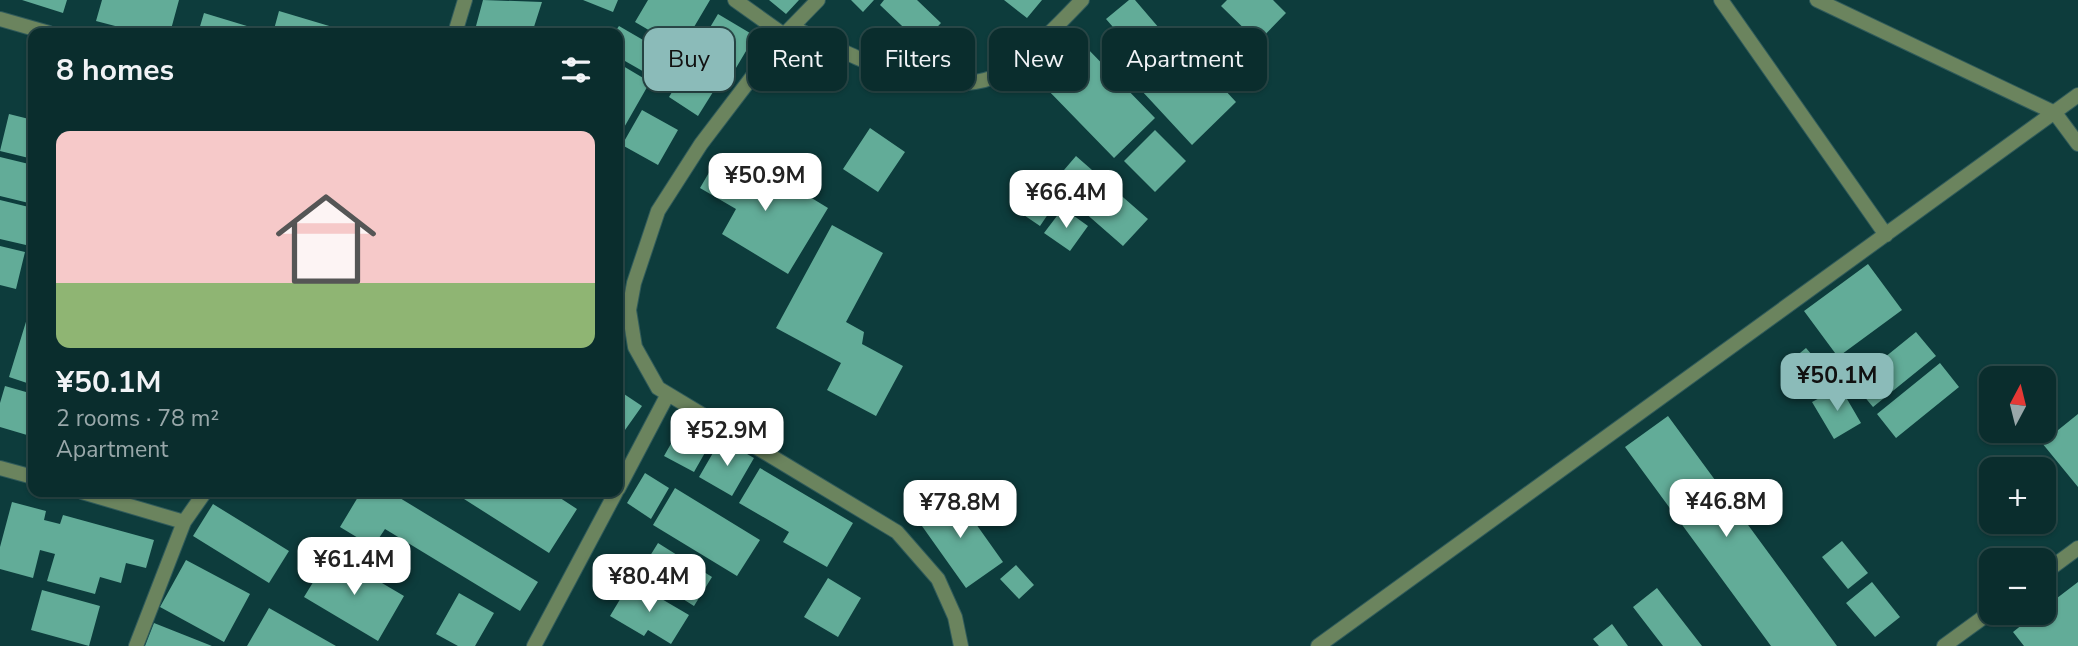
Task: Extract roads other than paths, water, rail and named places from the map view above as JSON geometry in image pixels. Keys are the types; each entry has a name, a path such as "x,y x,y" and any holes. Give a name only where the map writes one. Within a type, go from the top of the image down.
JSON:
{"lane":[{"path":"457,28 465,0"},
{"path":"735,0 783,28"},
{"path":"791,28 818,0"},
{"path":"847,55 894,74 953,83 995,77 1045,38 1082,0"},
{"path":"1721,0 1886,235"},
{"path":"1817,0 2055,113 2078,144"},
{"path":"0,19 32,28"},
{"path":"748,83 701,144 658,211 634,283 629,310 635,347 658,388 897,532 938,579 955,617 961,646"},
{"path":"1318,646 2078,95"},
{"path":"623,479 668,394"},
{"path":"0,468 28,476"},
{"path":"99,497 184,522"},
{"path":"136,646 184,522 202,497"},
{"path":"534,646 613,497"},
{"path":"2056,564 2078,548"},
{"path":"1944,646 1979,620"}]}
